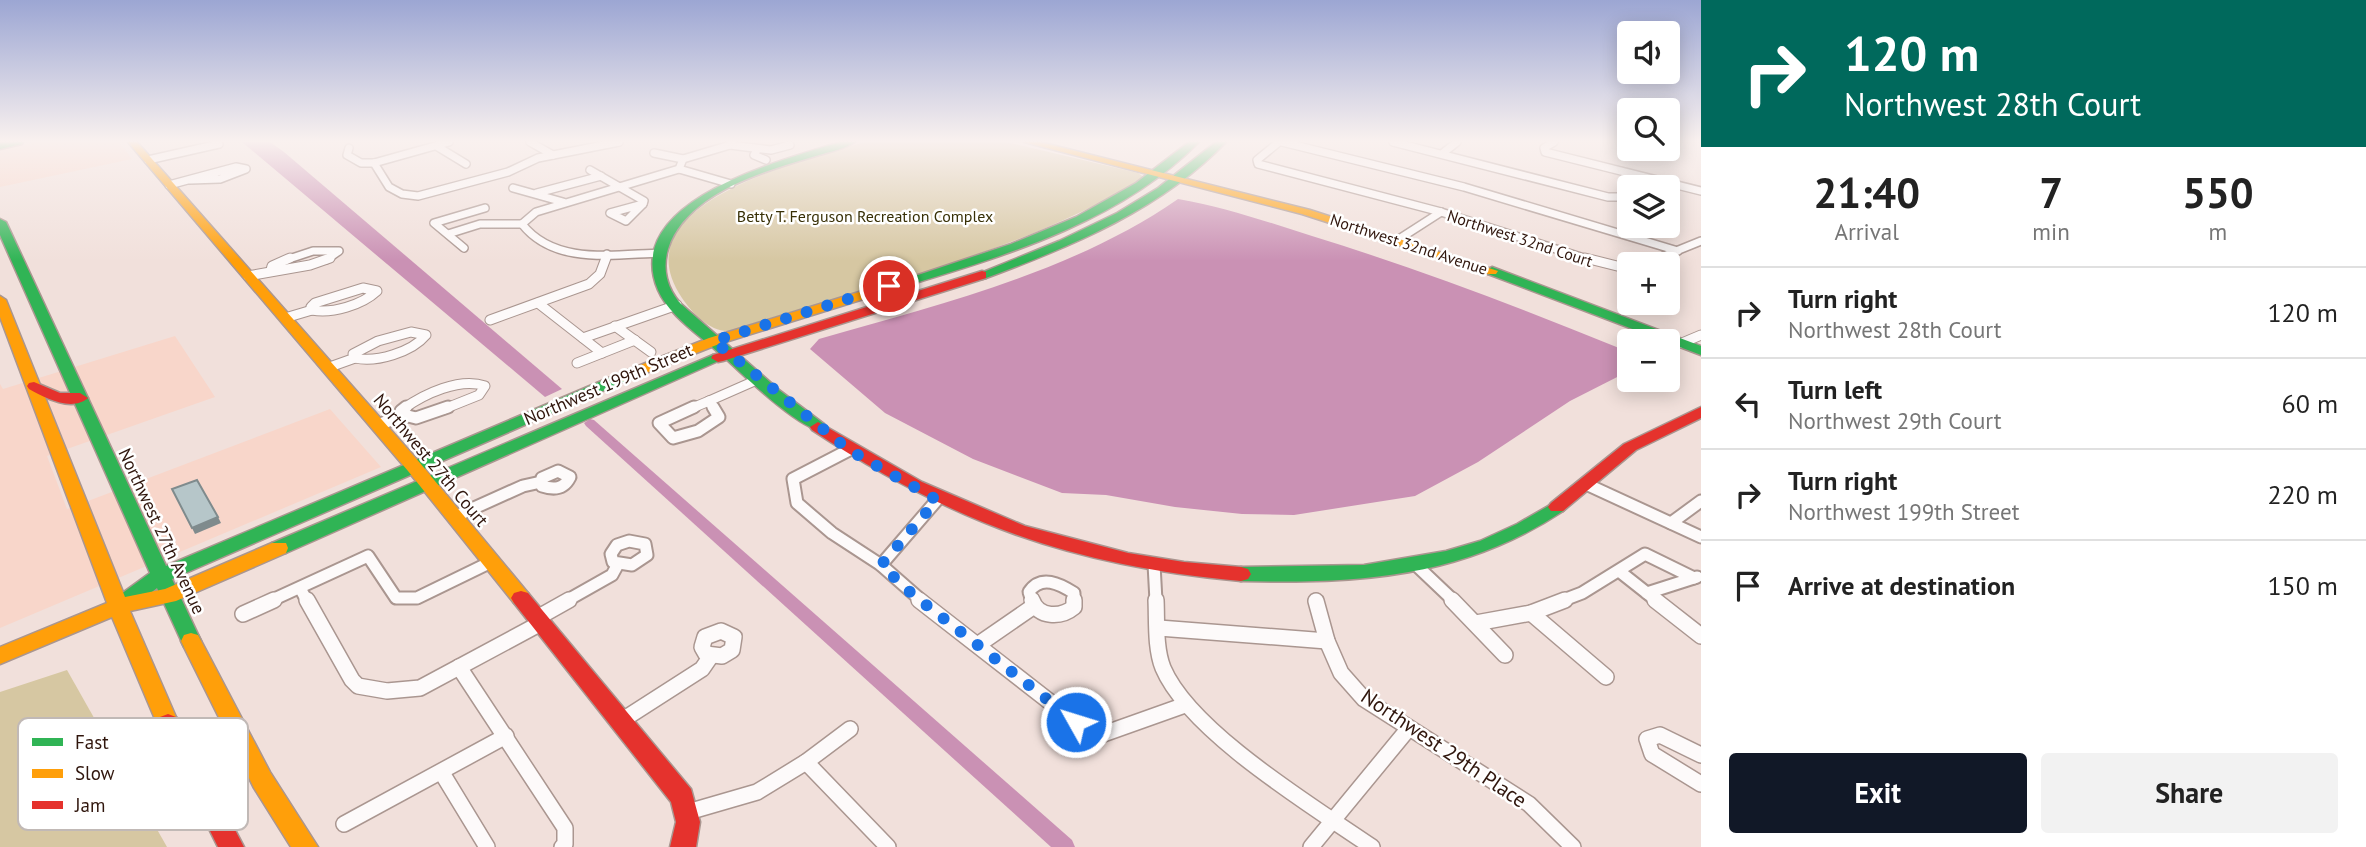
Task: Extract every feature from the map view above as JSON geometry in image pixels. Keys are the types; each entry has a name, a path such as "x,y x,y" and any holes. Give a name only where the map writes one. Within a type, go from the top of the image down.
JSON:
{"main road":[{"name":"Northwest 27th Court","path":"166,182 414,467 682,797 688,811"},
{"path":"738,182 704,198 678,219 665,239 659,268 664,291 714,341 849,450 937,500 1013,529 1072,547 1154,564 1237,574 1364,572 1415,564 1517,532 1542,519 1630,448 1701,412"},
{"name":"Northwest 199th Street","path":"118,606 160,576 714,341 951,268 1013,246 1108,204 1144,182"},
{"name":"Northwest 199th Street","path":"0,656 118,606 169,596 729,353 806,326 1018,261 1128,212 1174,182"},
{"name":"Northwest 32nd Avenue","path":"1192,182 1399,239 1522,281 1701,351"},
{"name":"Northwest 27th Avenue","path":"0,222 169,596 231,718"},
{"path":"0,300 118,606 167,718"},
{"path":"34,386 57,398 80,398"},
{"name":"Northwest 27th Avenue","path":"248,752 262,780 305,847"},
{"path":"683,847 688,811"},
{"path":"222,830 231,847"}],"street":[{"path":"169,185 184,182"},
{"path":"384,182 391,189 412,197 471,182"},
{"path":"537,193 580,182"},
{"path":"612,182 642,198 643,204"},
{"path":"448,234 480,224 522,224 536,212 636,182"},
{"path":"722,182 731,184"},
{"name":"Northwest 32nd Court","path":"1325,182 1441,212 1617,267"},
{"path":"1442,182 1678,251 1701,241"},
{"path":"1554,182 1617,198"},
{"path":"1680,186 1701,191"},
{"path":"513,188 563,202"},
{"path":"464,248 434,223 485,208"},
{"path":"1399,239 1441,212"},
{"path":"466,214 480,224"},
{"path":"522,224 527,234 543,244 574,254 662,253"},
{"path":"248,276 271,270 283,272 332,257 338,251 322,250 275,264 271,270"},
{"path":"489,320 589,284 600,274 607,254"},
{"path":"285,318 312,310 316,313 330,311 371,298 377,291 369,287 356,289 315,303 311,307 312,310"},
{"path":"538,303 603,353"},
{"path":"583,338 677,305"},
{"path":"615,326 651,352"},
{"path":"327,368 355,358 361,361 376,359 419,343 426,335 417,331 404,333 360,349 355,352 355,358"},
{"path":"1682,343 1701,335"},
{"path":"577,363 635,340"},
{"path":"709,401 719,417 710,425 685,437 673,438 659,423 696,407 709,401 759,379"},
{"path":"378,425 404,415 416,418 430,415 480,395 485,386 478,382 466,382 410,404 401,411 404,415"},
{"path":"849,450 793,479 797,503 832,533 881,565 911,593 1095,737 1185,705"},
{"path":"454,517 523,486 541,482"},
{"path":"1586,484 1701,537"},
{"path":"881,565 937,500"},
{"path":"1671,523 1700,500"},
{"path":"1476,622 1531,613 1582,593 1645,554 1698,578"},
{"path":"243,614 368,556 396,598 417,598 491,562"},
{"path":"300,588 352,680 358,686 387,691 420,688 459,667 612,575 618,564"},
{"path":"1154,564 1163,666 1185,705 1246,757 1372,847"},
{"path":"1415,564 1476,622 1504,655"},
{"path":"1619,571 1701,636"},
{"path":"1647,593 1698,578"},
{"name":"Northwest 29th Place","path":"1316,601 1327,641 1341,673 1364,699 1529,804 1573,847"},
{"path":"979,644 1034,606"},
{"path":"1531,613 1606,677"},
{"path":"1159,628 1327,641"},
{"path":"621,721 702,669 711,656"},
{"path":"459,667 565,828 565,844 562,847"},
{"path":"1311,847 1409,728"},
{"path":"688,811 757,792 806,762 850,729"},
{"path":"1701,755 1660,735 1647,739 1652,754 1701,784"},
{"path":"344,824 506,736"},
{"path":"806,762 888,847"},
{"path":"442,773 487,847"}],"shaded area":[{"path":"0,182 26,182 0,187"},
{"path":"289,182 319,182 562,389 545,397"},
{"path":"1178,199 1246,215 1351,248 1505,303 1617,347 1617,377 1570,401 1478,462 1415,496 1294,515 1242,514 1175,507 1106,495 1062,493 973,459 885,413 810,349 819,339 958,299 1050,266 1137,225"},
{"path":"175,336 215,397 47,456 67,509 330,409 381,467 0,628 0,384 3,389"}],"green space":[{"name":"Betty T. Ferguson Recreation Complex","path":"747,182 1139,182 1096,205 994,248 729,331 708,325 691,310 682,298 669,265 675,236 695,211"},
{"path":"67,670 94,718 18,718 18,830 157,830 167,847 0,847 0,692"}],"building":[{"path":"197,480 218,517 192,528 172,489"}],"waterway":[{"path":"590,423 1065,847"}],"traffic: fast":[{"path":"734,182 694,206 670,232 664,243 659,265 664,289 676,307 774,393 818,427"},
{"path":"882,289 1048,234 1111,203 1145,182"},
{"path":"982,275 1102,225 1173,182"},
{"path":"0,222 191,641"},
{"path":"1492,271 1701,351"},
{"path":"279,548 718,358"},
{"path":"124,602 160,576 623,377"},
{"path":"1241,574 1364,572 1447,558 1487,545 1523,529 1557,507"}],"traffic: slow":[{"path":"166,182 414,467 521,598"},
{"path":"1185,182 1306,212 1492,271"},
{"path":"623,377 714,341 882,289"},
{"path":"0,300 118,606 165,718"},
{"path":"0,656 118,606 169,596 279,548"},
{"path":"191,641 230,718"},
{"path":"248,753 262,780 305,847"}],"traffic: jam":[{"path":"718,358 982,275"},
{"path":"34,386 57,398 80,398"},
{"path":"1557,507 1630,447 1701,412"},
{"path":"818,427 916,486 1019,530 1128,560 1241,574"},
{"path":"521,598 682,797 688,822 683,847"},
{"path":"222,830 231,847"}],"route":[{"path":"889,286 714,341 849,450 894,478 937,500 881,565 911,593 1076,722"}]}
